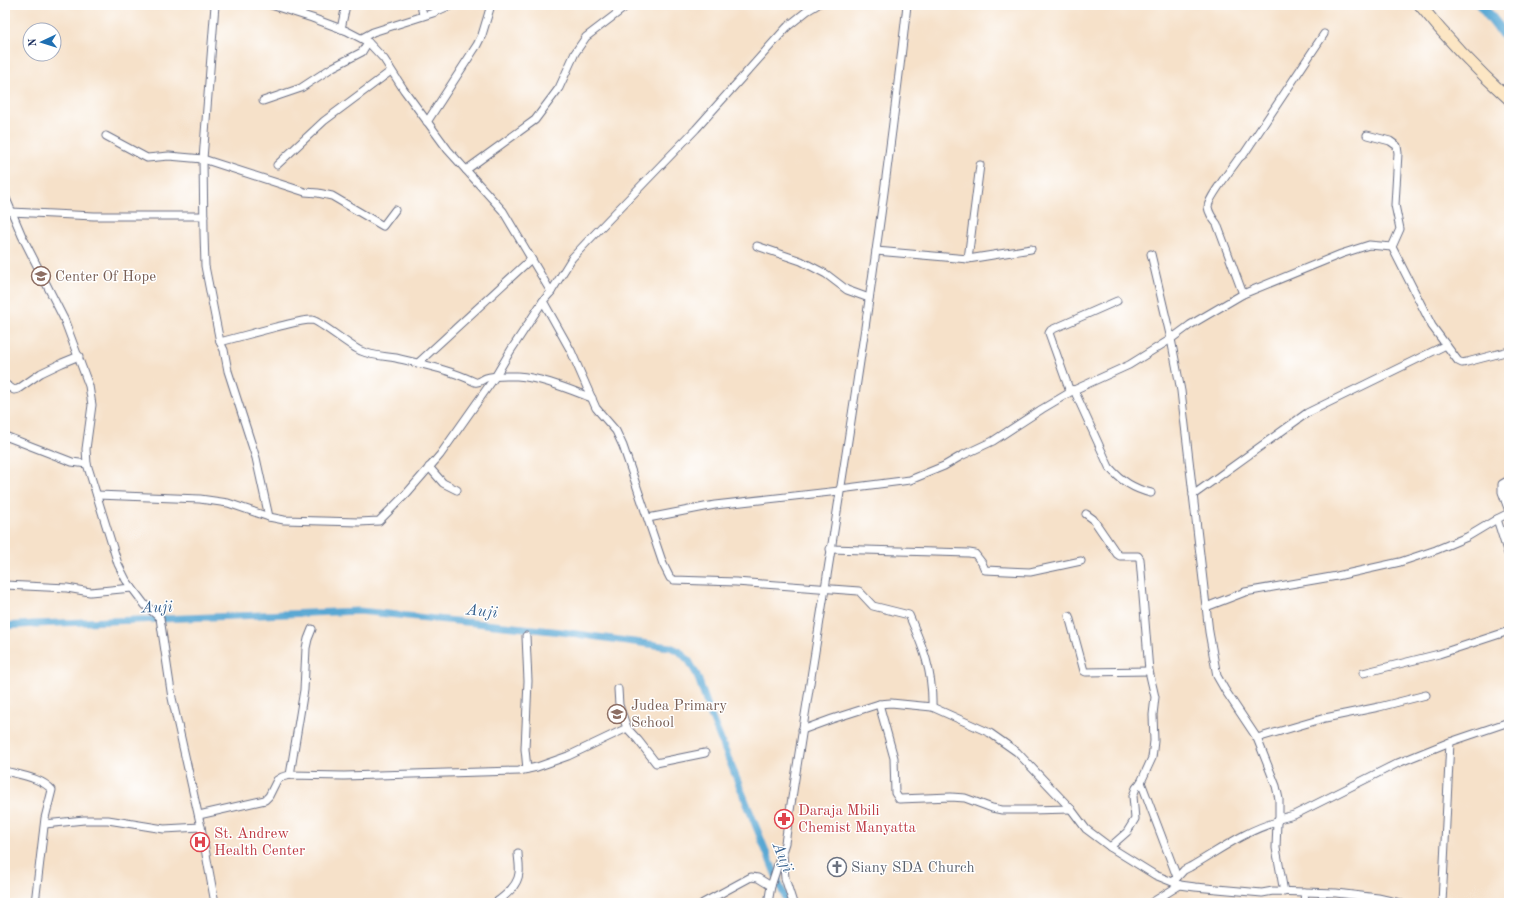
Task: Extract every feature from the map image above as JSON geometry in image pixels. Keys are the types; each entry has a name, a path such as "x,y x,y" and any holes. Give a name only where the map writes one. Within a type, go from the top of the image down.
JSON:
{"main road":[{"path":"1420,5 1477,69 1509,99"}],"street":[{"path":"215,5 203,159 205,266 220,342 224,350 228,371 256,458 269,517"},
{"path":"271,5 312,18 365,40 384,60 448,150 503,211 551,292"},
{"path":"341,29 346,5"},
{"path":"421,5 423,15"},
{"path":"263,101 301,88 333,67 362,52 365,40 373,32 396,26 451,5"},
{"path":"427,122 482,35 490,5"},
{"path":"466,170 535,120 559,88 575,53 586,37 628,5"},
{"path":"97,495 200,499 228,503 269,517 301,520 363,522 380,521 440,455 495,377 511,350 543,301 551,292 572,258 696,129 787,27 817,5"},
{"path":"768,903 771,885 783,850 824,589 876,251 907,5"},
{"path":"1243,294 1217,224 1210,215 1208,205 1214,194 1239,158 1244,154 1324,34"},
{"path":"276,165 324,121 391,71"},
{"path":"1367,135 1390,141 1397,146 1398,154 1394,205 1400,229 1392,247"},
{"path":"106,136 147,158 169,156 203,159 306,192 332,196 383,226 395,210"},
{"path":"968,259 980,165"},
{"path":"5,196 22,236 64,319 79,356 92,395 86,449 87,464 118,564 126,580 145,605 160,618 172,698 199,815 215,903"},
{"path":"11,212 94,216 204,216"},
{"path":"648,518 716,505 910,480 932,472 993,441 1074,390 1129,366 1190,325 1243,294 1341,254 1370,245 1392,247"},
{"path":"757,246 801,261 826,274 847,290 869,298"},
{"path":"1392,247 1432,326 1458,361 1462,363 1509,351"},
{"path":"876,251 968,259 1031,249"},
{"path":"1151,254 1171,339 1181,391 1209,632 1217,676 1258,738 1276,786 1279,799 1276,848 1284,892"},
{"path":"418,363 531,259"},
{"path":"543,301 571,351 596,408 616,431 623,446 666,573 670,578 674,580 736,582 859,591 873,606 909,615 924,649 932,687 932,707"},
{"path":"1074,390 1068,389 1049,333 1051,330 1117,301"},
{"path":"220,342 289,324 312,320 318,322 342,340 361,351 373,355 418,363 450,372 475,382 495,377 517,376 533,379 550,383 592,398"},
{"path":"1194,495 1307,413 1446,345"},
{"path":"5,384 14,390 18,390 41,373 79,356"},
{"path":"1074,390 1110,467 1118,476 1135,488 1151,493"},
{"path":"5,436 72,462 87,464"},
{"path":"429,467 443,483 457,490"},
{"path":"1206,607 1245,592 1337,576 1400,562 1436,550 1467,537 1509,512 1502,489 1502,484 1509,480"},
{"path":"1086,514 1093,519 1117,554 1120,556 1138,556 1140,559 1149,671 1156,697 1153,715 1154,742 1152,758 1133,796 1135,819 1127,832 1110,847"},
{"path":"1496,519 1509,557"},
{"path":"830,549 969,552 975,554 982,563 984,570 1030,572 1081,561"},
{"path":"5,585 67,588 90,592 132,588"},
{"path":"1069,616 1084,671 1149,671"},
{"path":"290,775 304,690 306,648 312,629"},
{"path":"1363,673 1439,654 1509,631"},
{"path":"526,636 528,681 525,748 528,769"},
{"path":"618,689 619,705 627,728 656,763 705,752"},
{"path":"1258,738 1325,718 1380,707 1426,695"},
{"path":"802,730 879,704 891,703 932,707 995,736 1025,760 1071,808 1086,828 1110,847 1155,875 1195,887 1262,893 1273,891 1336,894 1378,898 1400,903"},
{"path":"879,704 894,758 895,792 899,799 951,797 965,798 1002,810 1071,808"},
{"path":"1151,903 1177,881 1190,867 1265,825 1294,815 1398,763 1450,742 1509,722"},
{"path":"199,815 265,800 269,796 277,780 282,776 493,772 528,769 568,756 627,728"},
{"path":"1442,903 1450,742"},
{"path":"5,771 32,778 49,786 52,790 45,824 35,903"},
{"path":"1141,782 1177,881"},
{"path":"45,824 84,820 108,820 164,829 201,827"},
{"path":"783,850 785,878 793,903"},
{"path":"496,903 518,880 520,872 518,853"},
{"path":"703,903 751,877 758,878 771,885"},
{"path":"1304,892 1305,903"}],"waterway":[{"path":"1481,5 1509,43"},
{"name":"Auji","path":"5,626 359,611 562,632 670,647 679,651 689,661 697,675 712,718 787,903"}],"place":[{"name":"Center Of Hope","path":"41,276"},
{"name":"Judea Primary School","path":"617,714"},
{"name":"Daraja Mbili Chemist Manyatta","path":"784,819"},
{"name":"St. Andrew Health Center","path":"200,842"},
{"name":"Siany SDA Church","path":"837,867"}]}
